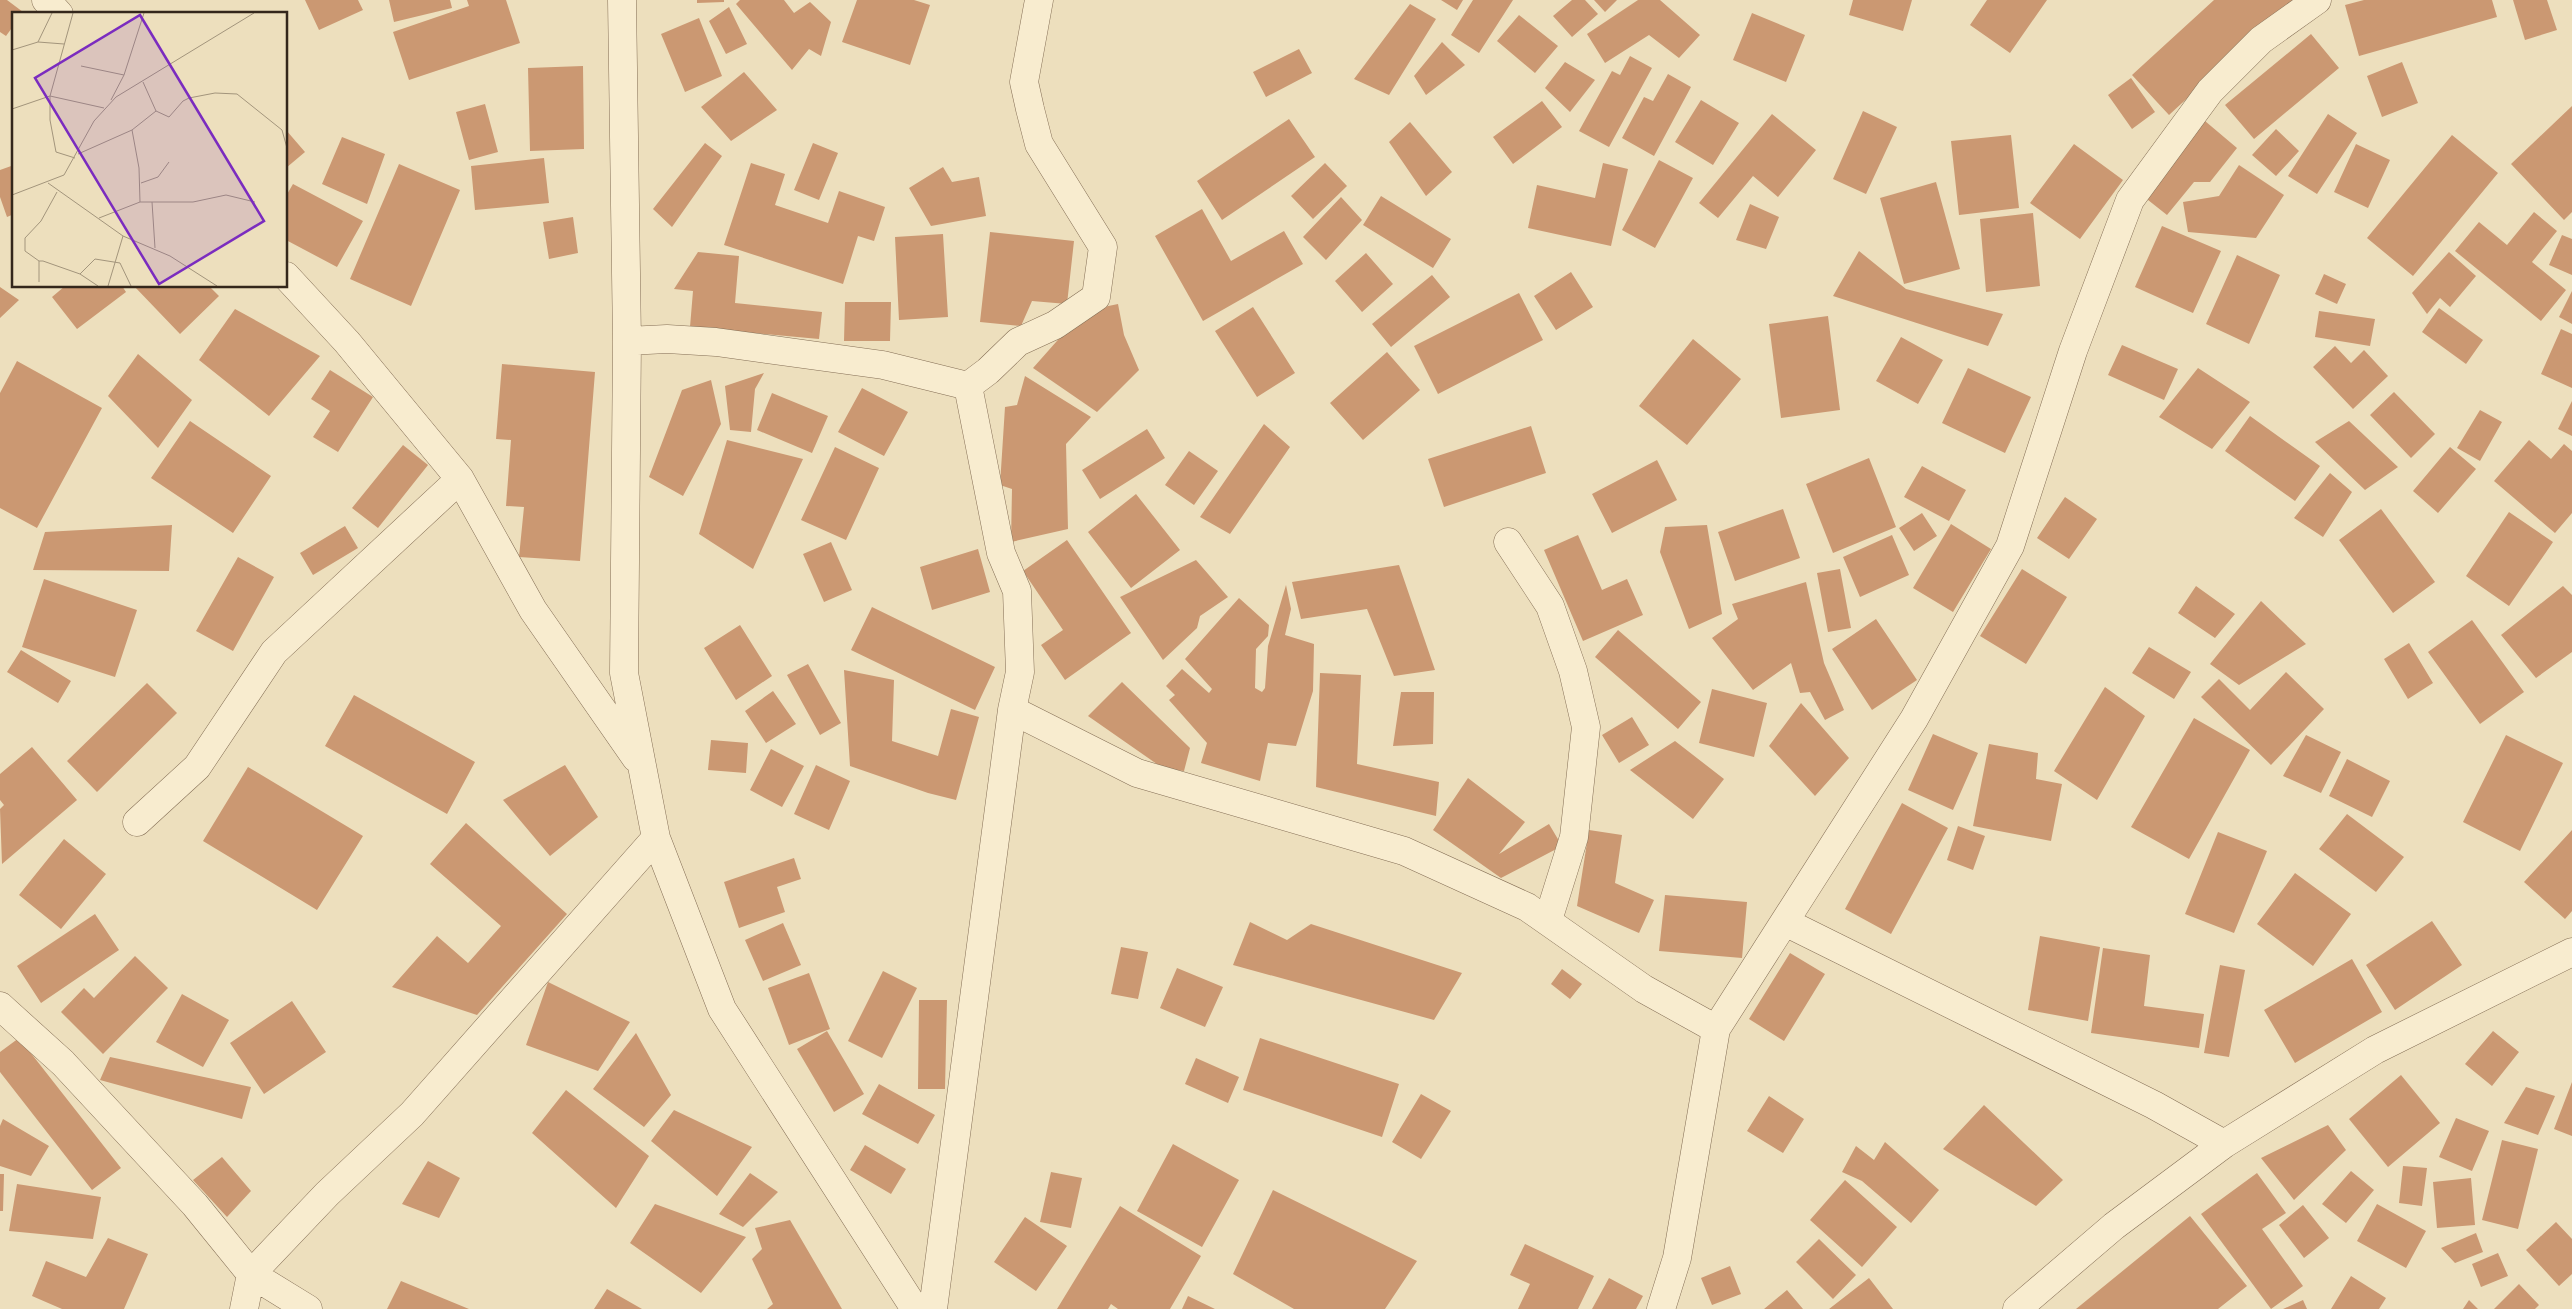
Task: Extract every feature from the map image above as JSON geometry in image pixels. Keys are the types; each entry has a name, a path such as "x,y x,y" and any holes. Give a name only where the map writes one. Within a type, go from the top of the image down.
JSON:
{"street":[{"path":"46,0 57,12"},
{"path":"622,0 627,341 624,673 656,838 722,1009 915,1309"},
{"path":"968,386 988,371 1018,342 1055,325 1096,297 1103,247 1039,144 1024,82 1038,0"},
{"path":"1661,1309 1677,1258 1716,1030 1914,718 2010,546 2073,352 2130,200 2210,91 2260,40 2317,0"},
{"path":"288,278 347,342 460,479 533,610 643,767"},
{"path":"627,341 667,338 716,342 883,365 968,386"},
{"path":"933,1309 1012,710 1020,672 1017,590 1000,553 968,386"},
{"path":"137,822 197,767 274,652 460,479"},
{"path":"1508,542 1550,606 1573,671 1586,727 1574,837 1548,920"},
{"path":"1012,710 1138,773 1404,851 1527,907 1644,989 1716,1030"},
{"path":"244,1309 251,1274 326,1194 412,1114 656,838"},
{"path":"1785,922 2154,1105 2224,1144"},
{"path":"2017,1309 2114,1226 2224,1144 2375,1050 2572,952"},
{"path":"0,1006 63,1063 195,1205 251,1274 308,1309"}],"building":[{"path":"0,0 7,0 23,12 12,12 12,28 6,36 0,32"},
{"path":"305,0 358,0 363,10 319,30"},
{"path":"389,0 450,0 452,8 394,22"},
{"path":"467,0 506,0 520,43 409,80 393,32 469,6"},
{"path":"697,0 724,0 724,2 697,3"},
{"path":"740,0 784,0 794,13 810,2 831,22 821,56 809,49 792,70 736,4"},
{"path":"857,0 914,0 930,5 910,65 842,42"},
{"path":"1441,0 1463,0 1457,10"},
{"path":"1473,0 1513,0 1479,53 1451,35"},
{"path":"1572,0 1585,0 1598,14 1572,37 1553,16"},
{"path":"1594,0 1617,0 1605,12"},
{"path":"1638,0 1660,0 1700,35 1679,58 1649,35 1605,63 1587,34"},
{"path":"1853,0 1912,0 1903,31 1849,15"},
{"path":"1987,0 2047,0 2010,53 1970,25"},
{"path":"2214,0 2294,0 2169,115 2132,75"},
{"path":"2364,0 2492,0 2497,17 2359,56 2345,5"},
{"path":"2513,0 2547,0 2557,30 2525,40"},
{"path":"1410,4 1436,19 1389,95 1354,79"},
{"path":"729,7 747,44 726,54 709,21"},
{"path":"1752,13 1805,35 1786,82 1733,60"},
{"path":"1519,15 1558,46 1535,73 1497,41"},
{"path":"699,18 722,76 685,92 661,34"},
{"path":"2311,34 2339,68 2254,139 2225,105"},
{"path":"1442,42 1465,65 1426,95 1414,76"},
{"path":"1299,49 1312,73 1266,97 1253,72"},
{"path":"1630,56 1652,68 1609,147 1579,131 1612,71 1620,75"},
{"path":"1565,62 1595,80 1570,112 1545,88"},
{"path":"2402,62 2418,103 2382,117 2367,76"},
{"path":"583,66 584,149 530,151 528,68"},
{"path":"744,72 777,110 731,141 701,107"},
{"path":"1668,74 1691,87 1654,156 1622,138 1644,97 1653,101"},
{"path":"2131,78 2155,112 2132,129 2108,95"},
{"path":"1701,100 1739,123 1713,165 1675,142"},
{"path":"1542,101 1562,127 1513,164 1493,137"},
{"path":"485,104 498,152 469,160 456,112"},
{"path":"2572,106 2572,212 2564,220 2511,164"},
{"path":"1863,111 1897,127 1866,194 1833,179"},
{"path":"1772,114 1816,150 1778,197 1753,176 1718,218 1699,203"},
{"path":"2328,114 2357,133 2317,194 2288,176"},
{"path":"1289,119 1315,157 1222,220 1197,181"},
{"path":"2205,121 2237,148 2210,182 2194,182 2167,215 2143,196"},
{"path":"1410,122 1452,172 1426,196 1389,142"},
{"path":"2276,129 2299,151 2276,176 2252,155"},
{"path":"288,132 305,152 288,166"},
{"path":"2011,135 2019,208 1959,215 1951,141"},
{"path":"2452,135 2498,173 2413,276 2367,238"},
{"path":"342,137 385,154 367,204 322,184"},
{"path":"705,143 722,156 672,227 653,209"},
{"path":"813,143 838,153 819,200 794,190"},
{"path":"2074,144 2123,180 2080,239 2030,203"},
{"path":"2356,144 2390,160 2368,208 2334,192"},
{"path":"544,158 549,203 475,210 471,166"},
{"path":"1659,160 1693,178 1655,248 1622,230"},
{"path":"751,163 785,174 775,205 828,223 839,191 885,207 874,241 858,236 843,284 724,245"},
{"path":"1325,163 1347,186 1313,219 1291,196"},
{"path":"1603,163 1628,169 1611,246 1528,228 1537,185 1595,198"},
{"path":"399,164 460,190 411,306 350,279"},
{"path":"2239,165 2284,195 2256,238 2188,232 2183,202 2219,196"},
{"path":"12,166 12,215 7,217 0,197 0,170"},
{"path":"943,167 952,182 979,177 986,216 931,226 909,188"},
{"path":"1936,182 1960,269 1904,284 1880,198"},
{"path":"293,184 363,221 337,267 288,241 288,193"},
{"path":"1381,196 1451,239 1433,268 1363,225"},
{"path":"1341,197 1362,220 1326,260 1303,237"},
{"path":"1750,204 1779,217 1766,249 1736,240"},
{"path":"1202,209 1231,261 1284,231 1303,264 1203,321 1155,236"},
{"path":"2534,212 2557,231 2532,262 2566,290 2541,321 2455,251 2479,222 2507,245"},
{"path":"2033,213 2040,286 1986,292 1980,219"},
{"path":"573,217 578,253 549,259 543,222"},
{"path":"2162,226 2221,251 2193,313 2135,287"},
{"path":"990,232 1074,241 1067,304 1032,301 1021,326 980,322"},
{"path":"943,234 948,317 899,320 895,237"},
{"path":"2562,235 2572,239 2572,275 2549,265"},
{"path":"1859,251 1906,289 2003,314 1988,346 1833,296"},
{"path":"698,252 739,256 735,303 822,312 819,339 690,327 693,291 674,289"},
{"path":"2449,252 2476,276 2450,307 2440,298 2427,314 2412,293"},
{"path":"1366,253 1393,284 1362,312 1335,281"},
{"path":"2237,255 2280,275 2249,344 2206,324"},
{"path":"1571,272 1593,307 1556,330 1534,296"},
{"path":"2324,274 2346,284 2337,304 2315,294"},
{"path":"1432,275 1450,297 1391,347 1372,324"},
{"path":"0,287 19,300 0,318"},
{"path":"63,288 123,288 126,292 77,329 52,297"},
{"path":"136,288 211,288 219,296 180,334"},
{"path":"2572,291 2572,324 2559,317"},
{"path":"1519,293 1543,340 1438,394 1414,346"},
{"path":"845,302 891,302 890,341 844,341"},
{"path":"1118,304 1124,335 1139,370 1097,412 1033,368 1064,333 1094,309"},
{"path":"1253,307 1295,373 1257,397 1215,331"},
{"path":"2439,308 2483,340 2466,364 2422,332"},
{"path":"235,309 320,356 269,416 199,360"},
{"path":"2319,311 2375,319 2370,346 2315,337"},
{"path":"1828,316 1840,410 1781,418 1769,324"},
{"path":"2561,329 2572,334 2572,388 2541,374"},
{"path":"1901,337 1943,360 1918,404 1876,381"},
{"path":"1693,339 1741,379 1687,445 1639,406"},
{"path":"2122,345 2178,369 2164,400 2108,375"},
{"path":"2335,346 2351,363 2364,350 2388,376 2353,409 2313,367"},
{"path":"1387,352 1420,390 1363,440 1330,403"},
{"path":"138,354 192,400 158,448 108,396"},
{"path":"17,361 102,408 37,528 0,508 0,393"},
{"path":"502,364 595,372 580,561 519,557 524,507 506,506 511,440 496,439"},
{"path":"1968,368 2031,397 2005,453 1942,423"},
{"path":"2198,368 2250,402 2212,449 2159,417"},
{"path":"330,370 373,397 338,452 313,437 330,411 311,399"},
{"path":"764,373 755,389 751,432 730,430 725,386"},
{"path":"1025,376 1091,417 1066,444 1068,529 1011,542 1012,489 1000,485 1005,407 1017,405"},
{"path":"711,380 721,424 683,496 649,477 682,390"},
{"path":"862,388 908,412 884,456 838,432"},
{"path":"2394,392 2435,434 2411,458 2370,415"},
{"path":"772,393 828,416 812,453 757,430"},
{"path":"2572,401 2572,436 2558,429"},
{"path":"2480,410 2502,422 2480,461 2457,448"},
{"path":"2250,416 2320,466 2295,501 2225,451"},
{"path":"190,421 271,476 233,533 151,478"},
{"path":"2349,421 2398,467 2365,490 2315,442"},
{"path":"1264,424 1290,447 1230,534 1200,517"},
{"path":"1531,426 1546,473 1444,507 1428,459"},
{"path":"1147,429 1165,458 1100,499 1082,470"},
{"path":"727,440 803,459 753,569 699,534"},
{"path":"2529,440 2551,459 2564,444 2572,451 2572,513 2555,533 2494,481"},
{"path":"403,445 428,465 378,528 352,508"},
{"path":"835,447 879,468 846,540 801,520"},
{"path":"2450,447 2476,469 2438,513 2413,491"},
{"path":"1189,451 1218,471 1194,505 1165,485"},
{"path":"1869,458 1896,527 1833,553 1806,484"},
{"path":"1657,460 1677,500 1612,533 1592,494"},
{"path":"1922,466 1966,490 1949,521 1904,497"},
{"path":"2330,473 2352,492 2323,537 2294,518"},
{"path":"1136,494 1180,550 1131,588 1088,532"},
{"path":"2065,497 2097,519 2069,559 2037,538"},
{"path":"1783,509 1800,558 1735,581 1718,532"},
{"path":"2381,509 2435,582 2393,613 2339,540"},
{"path":"2509,512 2553,542 2509,606 2466,576"},
{"path":"1922,513 1937,536 1914,551 1899,528"},
{"path":"1951,524 1991,549 1953,612 1913,588"},
{"path":"172,525 169,571 33,570 45,532"},
{"path":"1707,525 1722,614 1689,629 1660,552 1665,527"},
{"path":"345,526 358,548 313,575 300,553"},
{"path":"1578,535 1602,590 1627,579 1643,615 1583,641 1544,550"},
{"path":"1892,535 1909,575 1860,597 1843,557"},
{"path":"1067,540 1131,633 1065,680 1041,645 1063,630 1023,571"},
{"path":"831,542 852,590 824,602 803,554"},
{"path":"978,549 990,592 932,610 920,567"},
{"path":"238,557 274,577 233,651 196,631"},
{"path":"1196,560 1228,597 1200,616 1197,628 1163,660 1120,597"},
{"path":"1399,565 1435,670 1394,676 1367,609 1301,619 1292,582"},
{"path":"1840,569 1851,628 1828,632 1817,573"},
{"path":"2022,569 2067,597 2026,664 1980,636"},
{"path":"44,579 137,610 115,677 22,647"},
{"path":"1806,582 1824,663 1844,710 1825,720 1810,692 1800,693 1791,663 1753,690 1712,638 1738,619 1732,604"},
{"path":"1286,585 1291,609 1285,635 1314,644 1313,691 1296,746 1268,743 1260,781 1201,763 1207,743 1169,700 1175,695 1166,686 1182,669 1209,693 1212,689 1185,659 1239,598 1269,625 1268,636 1256,649 1255,688 1262,692 1265,688 1268,646"},
{"path":"2196,586 2235,614 2215,638 2178,613"},
{"path":"2563,586 2572,595 2572,652 2536,678 2501,635"},
{"path":"2261,601 2306,644 2239,685 2210,664"},
{"path":"872,607 995,667 975,710 851,650"},
{"path":"1876,619 1917,680 1872,710 1832,649"},
{"path":"2472,620 2524,692 2480,724 2428,652"},
{"path":"740,625 772,676 736,700 704,648"},
{"path":"1618,630 1701,702 1678,729 1595,657"},
{"path":"2409,643 2433,683 2408,699 2384,659"},
{"path":"2149,647 2191,672 2174,699 2132,673"},
{"path":"21,650 71,681 58,703 7,672"},
{"path":"808,664 841,723 820,735 787,675"},
{"path":"844,670 894,680 892,741 938,756 951,709 979,717 956,800 928,793 850,766"},
{"path":"2286,672 2324,709 2271,765 2201,697 2219,679 2250,710"},
{"path":"1320,673 1361,675 1357,764 1439,782 1436,816 1316,787"},
{"path":"1122,682 1190,748 1184,771 1164,769 1088,716"},
{"path":"147,683 177,713 97,792 67,761"},
{"path":"2105,687 2145,716 2097,800 2054,771"},
{"path":"1712,689 1767,703 1754,757 1699,743"},
{"path":"773,691 796,724 766,743 745,711"},
{"path":"1401,692 1434,692 1433,744 1393,746"},
{"path":"354,695 475,762 447,814 325,746"},
{"path":"1801,703 1849,758 1815,796 1769,746"},
{"path":"1632,717 1649,745 1619,763 1602,735"},
{"path":"2194,718 2250,750 2189,859 2131,827"},
{"path":"1933,734 1978,753 1953,810 1908,790"},
{"path":"2306,735 2341,752 2321,793 2283,776"},
{"path":"2506,735 2563,763 2520,851 2463,822"},
{"path":"711,740 748,743 746,773 708,770"},
{"path":"1675,741 1724,779 1693,819 1630,770"},
{"path":"1989,744 2038,753 2036,779 2062,784 2051,841 1973,826"},
{"path":"32,747 77,800 2,864 0,809 4,805 0,800 0,774"},
{"path":"771,749 804,766 782,807 750,790"},
{"path":"2347,759 2390,781 2372,817 2329,796"},
{"path":"565,765 598,817 550,856 503,800"},
{"path":"816,765 850,781 829,830 794,814"},
{"path":"248,767 363,836 317,910 203,841"},
{"path":"1468,778 1525,822 1499,854 1549,824 1562,846 1501,878 1433,830"},
{"path":"1902,803 1948,828 1891,934 1845,909"},
{"path":"2347,814 2404,857 2376,892 2319,849"},
{"path":"466,823 567,914 477,1015 392,987 437,936 468,963 501,926 430,864"},
{"path":"1958,826 1985,836 1973,870 1947,860"},
{"path":"1589,830 1622,835 1615,883 1654,900 1639,933 1577,906"},
{"path":"2572,830 2572,911 2565,919 2524,882"},
{"path":"2218,832 2267,851 2234,933 2185,914"},
{"path":"64,839 106,874 61,929 19,895"},
{"path":"794,858 801,879 777,887 785,912 739,928 724,882"},
{"path":"2295,873 2351,914 2313,966 2257,924"},
{"path":"1665,895 1747,902 1742,958 1659,951"},
{"path":"95,914 119,950 41,1003 17,966"},
{"path":"2432,921 2462,965 2395,1010 2366,965"},
{"path":"1250,922 1287,940 1311,924 1462,973 1434,1020 1233,965"},
{"path":"783,923 801,965 763,981 745,940"},
{"path":"2040,936 2100,947 2088,1021 2028,1010"},
{"path":"1121,947 1148,952 1138,999 1111,994"},
{"path":"2103,948 2150,955 2144,1006 2204,1014 2199,1048 2091,1033"},
{"path":"1790,953 1825,974 1784,1041 1749,1019"},
{"path":"135,956 168,988 103,1054 61,1012 84,988 94,998"},
{"path":"2352,959 2382,1012 2295,1063 2264,1010"},
{"path":"2220,965 2245,970 2229,1057 2204,1053"},
{"path":"1177,968 1223,987 1205,1027 1160,1008"},
{"path":"1562,969 1582,984 1570,999 1551,984"},
{"path":"883,971 917,988 882,1058 848,1041"},
{"path":"809,973 830,1029 789,1045 768,988"},
{"path":"548,982 630,1022 598,1071 526,1045"},
{"path":"182,994 229,1020 203,1067 156,1042"},
{"path":"919,1000 947,1000 945,1089 918,1089"},
{"path":"292,1001 326,1052 264,1094 230,1043"},
{"path":"827,1031 864,1094 834,1112 797,1049"},
{"path":"2493,1031 2519,1052 2492,1086 2465,1064"},
{"path":"636,1033 671,1095 644,1127 593,1089"},
{"path":"19,1038 121,1168 92,1190 0,1072 0,1052"},
{"path":"1260,1038 1399,1084 1382,1137 1243,1090"},
{"path":"110,1057 251,1087 242,1119 100,1080"},
{"path":"1196,1058 1239,1077 1228,1103 1185,1084"},
{"path":"2401,1075 2440,1123 2388,1167 2349,1119"},
{"path":"2572,1082 2572,1136 2554,1129"},
{"path":"879,1084 935,1115 918,1144 862,1114"},
{"path":"2526,1087 2555,1096 2538,1135 2504,1123"},
{"path":"566,1090 649,1156 616,1208 532,1133"},
{"path":"1421,1094 1451,1111 1421,1159 1392,1142"},
{"path":"1769,1096 1804,1119 1783,1153 1747,1131"},
{"path":"1984,1105 2063,1180 2036,1206 1943,1149"},
{"path":"674,1110 752,1147 717,1196 651,1141"},
{"path":"2456,1118 2489,1131 2472,1171 2439,1157"},
{"path":"3,1119 49,1146 31,1176 0,1166 0,1126"},
{"path":"2328,1125 2346,1150 2294,1200 2261,1158"},
{"path":"2502,1140 2538,1149 2518,1229 2482,1220"},
{"path":"1885,1142 1939,1190 1911,1223 1862,1181 1842,1172 1856,1146 1874,1160"},
{"path":"1173,1144 1239,1180 1202,1247 1137,1211"},
{"path":"865,1145 906,1169 891,1194 850,1170"},
{"path":"222,1157 251,1191 227,1217 193,1180"},
{"path":"428,1161 460,1178 439,1218 402,1204"},
{"path":"2403,1166 2427,1168 2422,1206 2399,1203"},
{"path":"2351,1171 2374,1190 2346,1223 2322,1204"},
{"path":"1051,1172 1082,1178 1071,1228 1040,1222"},
{"path":"750,1173 778,1192 743,1227 719,1214"},
{"path":"2257,1173 2286,1213 2262,1229 2303,1286 2271,1309 2201,1214"},
{"path":"0,1174 4,1174 3,1211 0,1211"},
{"path":"2471,1178 2475,1225 2437,1228 2433,1182"},
{"path":"1845,1180 1897,1227 1862,1267 1810,1220"},
{"path":"17,1184 101,1197 93,1239 9,1231"},
{"path":"1273,1190 1417,1261 1385,1309 1294,1309 1233,1274"},
{"path":"655,1204 746,1237 701,1293 630,1243"},
{"path":"2377,1204 2426,1231 2406,1268 2357,1241"},
{"path":"2303,1205 2329,1238 2304,1258 2279,1225"},
{"path":"1120,1206 1201,1256 1170,1309 1118,1309 1111,1304 1108,1309 1057,1309"},
{"path":"2190,1216 2247,1286 2218,1309 2076,1309"},
{"path":"1025,1217 1067,1246 1036,1291 994,1262"},
{"path":"790,1220 842,1309 767,1309 773,1304 752,1259 762,1249 755,1228"},
{"path":"2556,1222 2572,1239 2572,1274 2559,1286 2526,1250"},
{"path":"2476,1233 2483,1252 2455,1263 2441,1248"},
{"path":"108,1238 148,1254 124,1309 62,1309 32,1296 46,1261 86,1277"},
{"path":"1819,1239 1856,1275 1833,1299 1796,1262"},
{"path":"1525,1244 1594,1276 1578,1309 1518,1309 1530,1284 1510,1275"},
{"path":"2498,1253 2508,1276 2481,1287 2472,1264"},
{"path":"1730,1266 1741,1294 1712,1305 1701,1278"},
{"path":"2351,1276 2386,1298 2379,1309 2331,1309"},
{"path":"1609,1278 1643,1296 1636,1309 1592,1309"},
{"path":"1869,1278 1893,1309 1829,1309"},
{"path":"401,1281 469,1309 387,1309"},
{"path":"2519,1284 2539,1305 2535,1309 2494,1309"},
{"path":"607,1289 642,1309 594,1309"},
{"path":"1787,1290 1803,1309 1764,1309"},
{"path":"1188,1296 1215,1309 1182,1309"},
{"path":"2303,1300 2307,1309 2283,1309"},
{"path":"2469,1300 2478,1309 2463,1309"}]}
